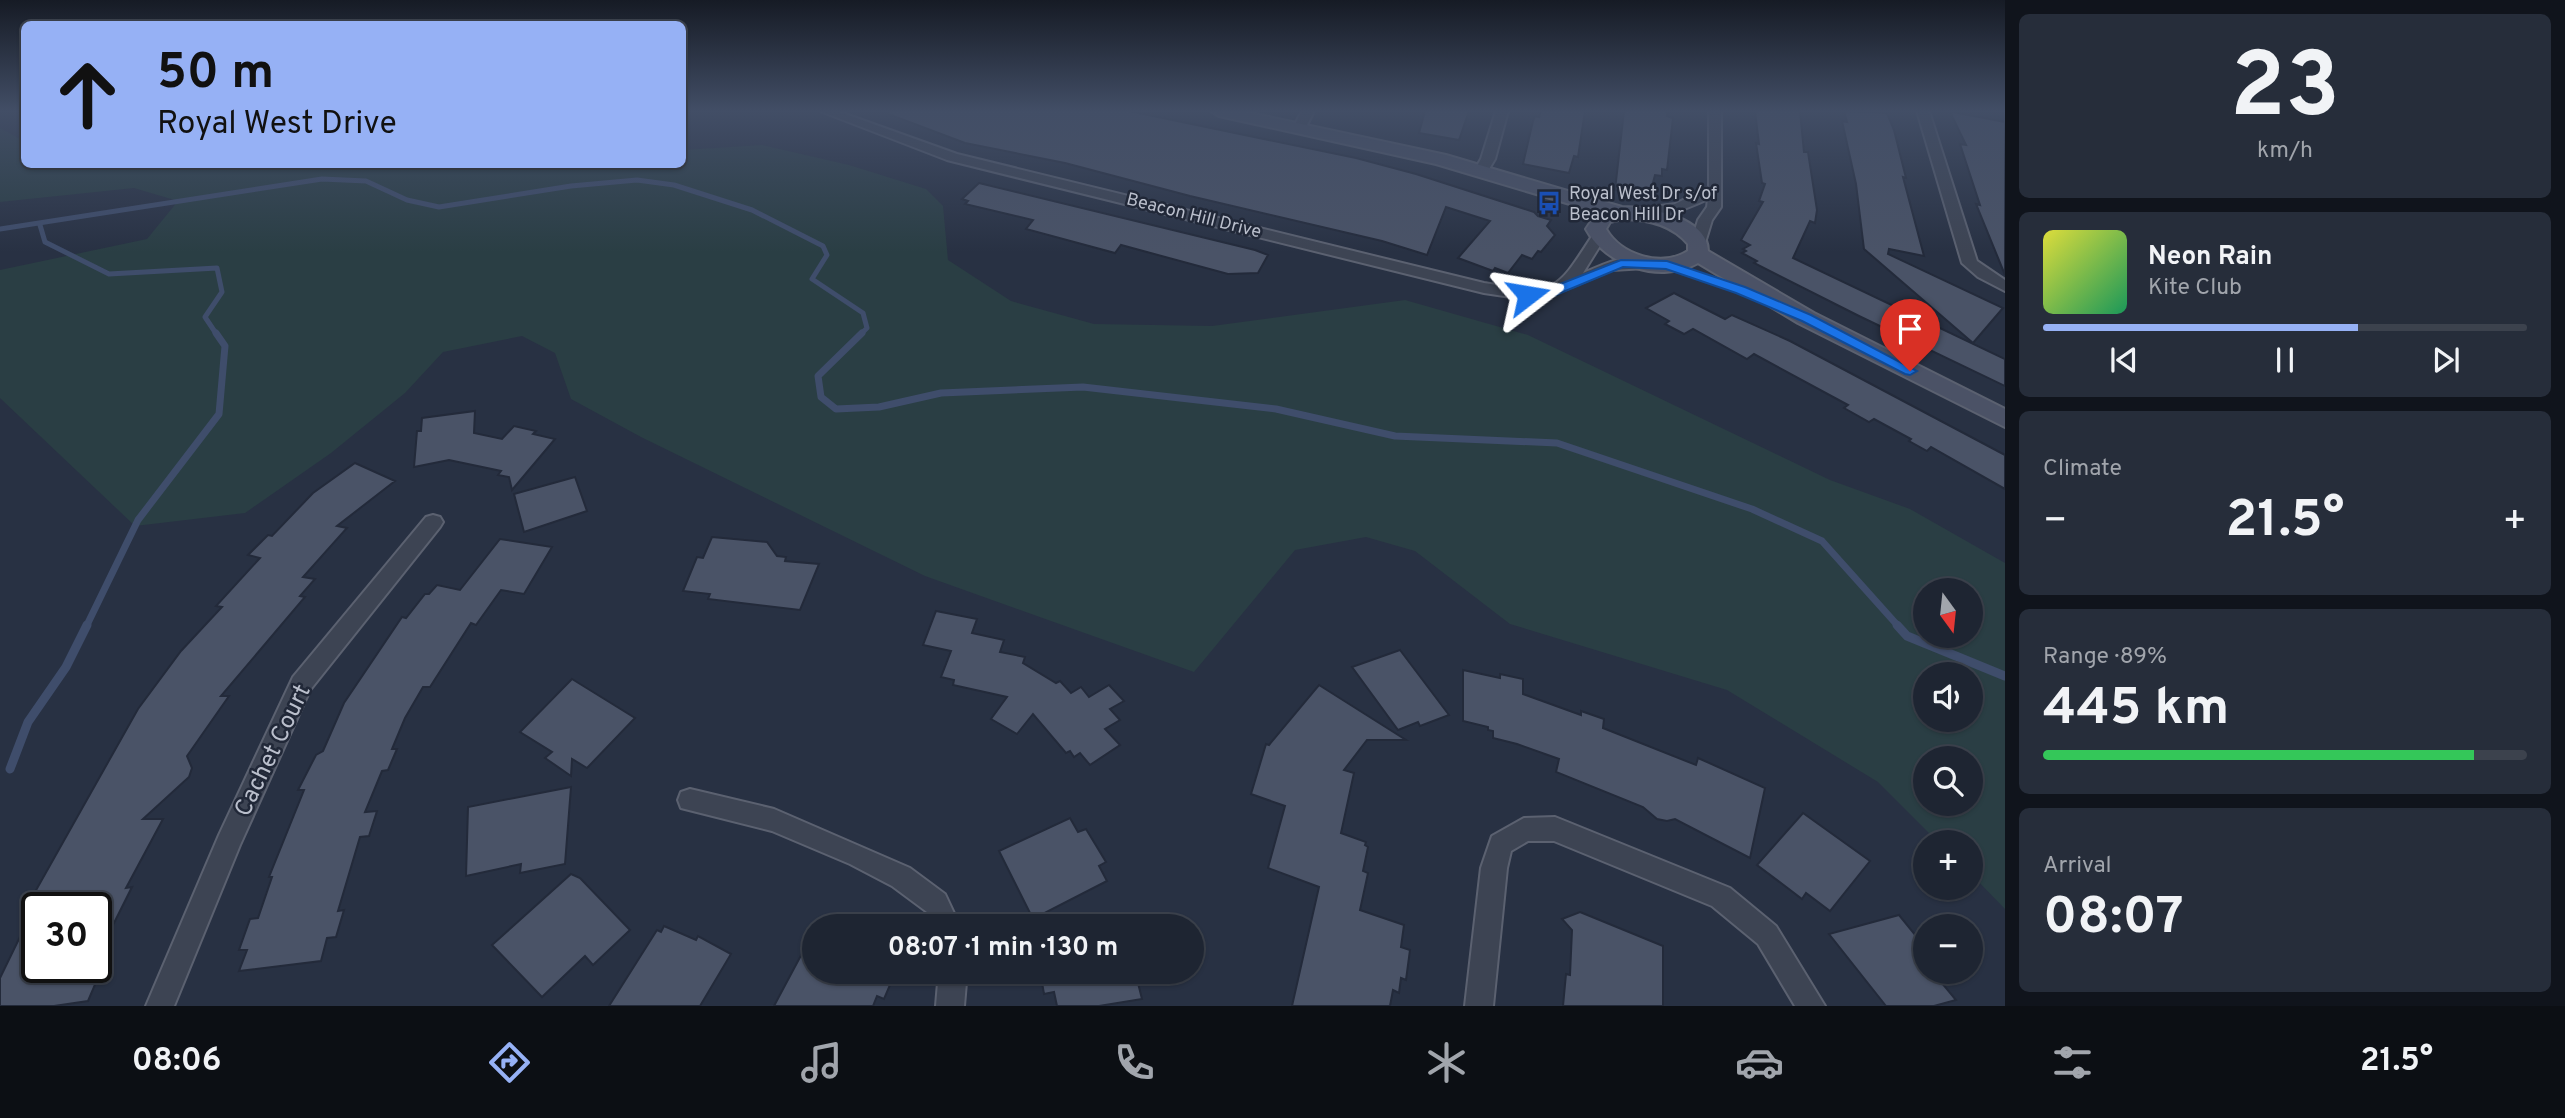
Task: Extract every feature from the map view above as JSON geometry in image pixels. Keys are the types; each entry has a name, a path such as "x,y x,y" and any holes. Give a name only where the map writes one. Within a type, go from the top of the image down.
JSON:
{"street":[{"name":"Beacon Hill Drive","path":"956,158 1344,251 1443,279 1528,295 1547,294 1621,263 1657,264"},
{"path":"1426,158 1481,171 1541,191 1564,194 1629,213 1669,221 1692,235 1698,249 1807,318"},
{"path":"1481,171 1488,158"},
{"path":"1657,264 1681,263 1698,249 1704,220 1714,207 1714,158"},
{"path":"1938,158 1970,263 1983,274 2005,285"},
{"path":"1566,285 1588,257 1603,218 1678,208 1714,190"},
{"path":"1541,191 1586,217 1616,252 1740,290 1807,318 2005,419"},
{"name":"Cachet Court","path":"160,1006 228,843 301,684 433,522"},
{"path":"690,800 774,820 859,856 901,877 936,903 941,914"},
{"path":"1479,1006 1494,868 1501,844 1524,830 1555,829 1721,897 1767,934 1811,1006"},
{"path":"950,1006 952,984"}],"shaded area":[{"path":"0,158 21,158 21,168 686,168 686,158 818,158 926,189 943,206 948,260 1011,301 1094,324 1212,326 1405,300 1528,335 1830,480 1910,509 2005,563 2005,909 1983,886 1983,830 1926,830 1878,782 1727,690 1510,624 1415,551 1366,537 1295,550 1194,672 925,576 641,437 571,399 555,353 522,336 443,352 405,393 331,453 245,513 135,526 0,398 0,270 147,239 178,201 134,188 0,202"}],"building":[{"path":"1040,158 1356,158 1416,174 1534,212 1551,220 1547,226 1555,235 1532,259 1522,255 1508,273 1495,268 1493,271 1458,258 1490,221 1446,207 1427,255 1382,241 1190,196"},
{"path":"1524,158 1573,158 1569,173 1523,164"},
{"path":"1619,158 1668,158 1667,170 1662,169 1662,176 1655,175 1651,190 1636,187 1635,194 1615,190"},
{"path":"1758,158 1809,158 1817,210 1815,223 1810,221 1793,258 2005,359 2005,386 1754,263 1757,261 1742,253 1746,251 1743,249 1750,245 1741,240 1763,202 1759,201 1765,184 1762,183"},
{"path":"1850,158 1901,158 1906,178 1903,177 1924,256 1889,249 1888,254 2003,308 1973,343 1864,249"},
{"path":"1965,158 2005,158 2005,275 1976,204 1980,205"},
{"path":"979,183 1268,255 1258,273 1228,274 1121,245 1115,253 1026,229 1033,220 965,204 968,201 962,199"},
{"path":"1674,293 1725,319 1732,315 1790,341 2005,455 2005,489 1931,447 1927,451 1874,419 1869,422 1844,408 1848,405 1754,354 1747,359 1693,329 1684,334 1665,324 1669,321 1646,308"},
{"path":"475,411 474,433 502,439 514,426 555,439 512,490 509,477 498,475 501,471 449,460 414,467 417,431 421,431 422,418"},
{"path":"355,463 395,481 337,526 347,528 303,577 315,579 300,596 305,597 221,696 229,696 187,756 192,768 189,777 143,819 163,819 126,888 132,887 112,927 112,892 35,892 138,709 181,651 222,607 216,606 260,558 248,555 268,535 272,536 313,493"},
{"path":"575,477 587,511 524,532 514,494"},
{"path":"712,537 767,542 777,556 786,557 785,561 819,564 800,610 708,599 710,594 683,591 697,557 703,558"},
{"path":"500,539 552,547 524,594 501,590 476,625 471,623 430,687 423,687 405,718 392,749 397,749 388,770 382,771 365,812 377,811 369,836 360,837 338,911 344,910 336,937 327,938 321,961 239,971 247,950 239,950 250,919 258,918 272,877 269,877 304,790 298,790 316,755 323,751 344,703 402,617 406,618 425,594 429,594 437,585 460,590"},
{"path":"936,611 977,619 972,633 1004,640 1000,652 1025,657 1023,663 1056,683 1060,681 1071,693 1081,687 1089,697 1109,685 1124,701 1110,709 1120,720 1105,729 1120,745 1090,765 1080,753 1074,757 1070,751 1066,753 1033,714 1017,734 991,719 1007,697 953,685 954,680 941,677 951,651 923,645"},
{"path":"1400,650 1449,715 1420,726 1418,722 1398,730 1352,667"},
{"path":"1463,670 1500,678 1500,674 1523,679 1523,694 1581,715 1581,711 1604,719 1603,728 1696,765 1698,758 1765,788 1750,858 1675,819 1657,819 1643,807 1556,772 1559,759 1493,738 1493,731 1488,730 1488,727 1463,721"},
{"path":"572,679 635,718 587,768 572,759 571,776 545,758 552,752 520,732"},
{"path":"1319,685 1406,740 1367,740 1344,770 1354,773 1341,833 1366,842 1368,847 1363,871 1368,873 1360,910 1404,925 1401,947 1410,950 1406,980 1401,978 1399,993 1393,990 1390,1006 1292,1006 1319,887 1268,868 1285,806 1251,794 1266,744 1269,745"},
{"path":"571,787 565,864 520,873 521,864 466,876 468,807"},
{"path":"1803,813 1870,861 1830,911 1806,893 1802,899 1757,865"},
{"path":"1070,818 1078,832 1086,829 1106,862 1099,866 1107,881 1043,914 1030,914 999,851"},
{"path":"571,874 580,878 630,930 593,965 585,956 542,997 492,945"},
{"path":"1580,912 1663,946 1663,1006 1563,1006 1566,974 1570,975 1572,930 1562,919"},
{"path":"1899,915 1913,932 1913,984 1943,984 1956,1000 1934,1006 1886,1006 1829,934"},
{"path":"664,926 696,940 698,936 731,954 700,1006 609,1006 657,930 661,932"},
{"path":"21,935 21,983 96,983 88,1001 54,1006 0,1006 0,978"},
{"path":"802,954 802,984 890,984 884,999 877,996 873,1006 774,1006"},
{"path":"1042,984 1138,984 1142,999 1099,1006 1057,1006 1054,992 1044,994"}],"waterway":[{"path":"0,229 322,179 366,181 407,200 439,207 571,186 637,180 674,185 752,210 823,246 827,255 812,279 863,313 867,328 862,333"},
{"path":"40,225 45,242 109,274 217,268 222,292 205,317 217,335"},
{"path":"86,627 138,520 219,414 225,346 216,333"},
{"path":"862,333 818,376 821,397 836,409 879,407 941,393 1083,387 1276,409 1395,436 1557,443 1752,509 1822,541 1899,627"},
{"path":"1897,625 1907,636 2005,676"},
{"path":"10,769 28,722 66,667 86,627"}],"place":[{"name":"Royal West Dr s/of Beacon Hill Dr","path":"1549,203"}],"route":[{"path":"1528,295 1547,294 1621,263 1667,265 1740,290 1807,318 1910,371"}]}
